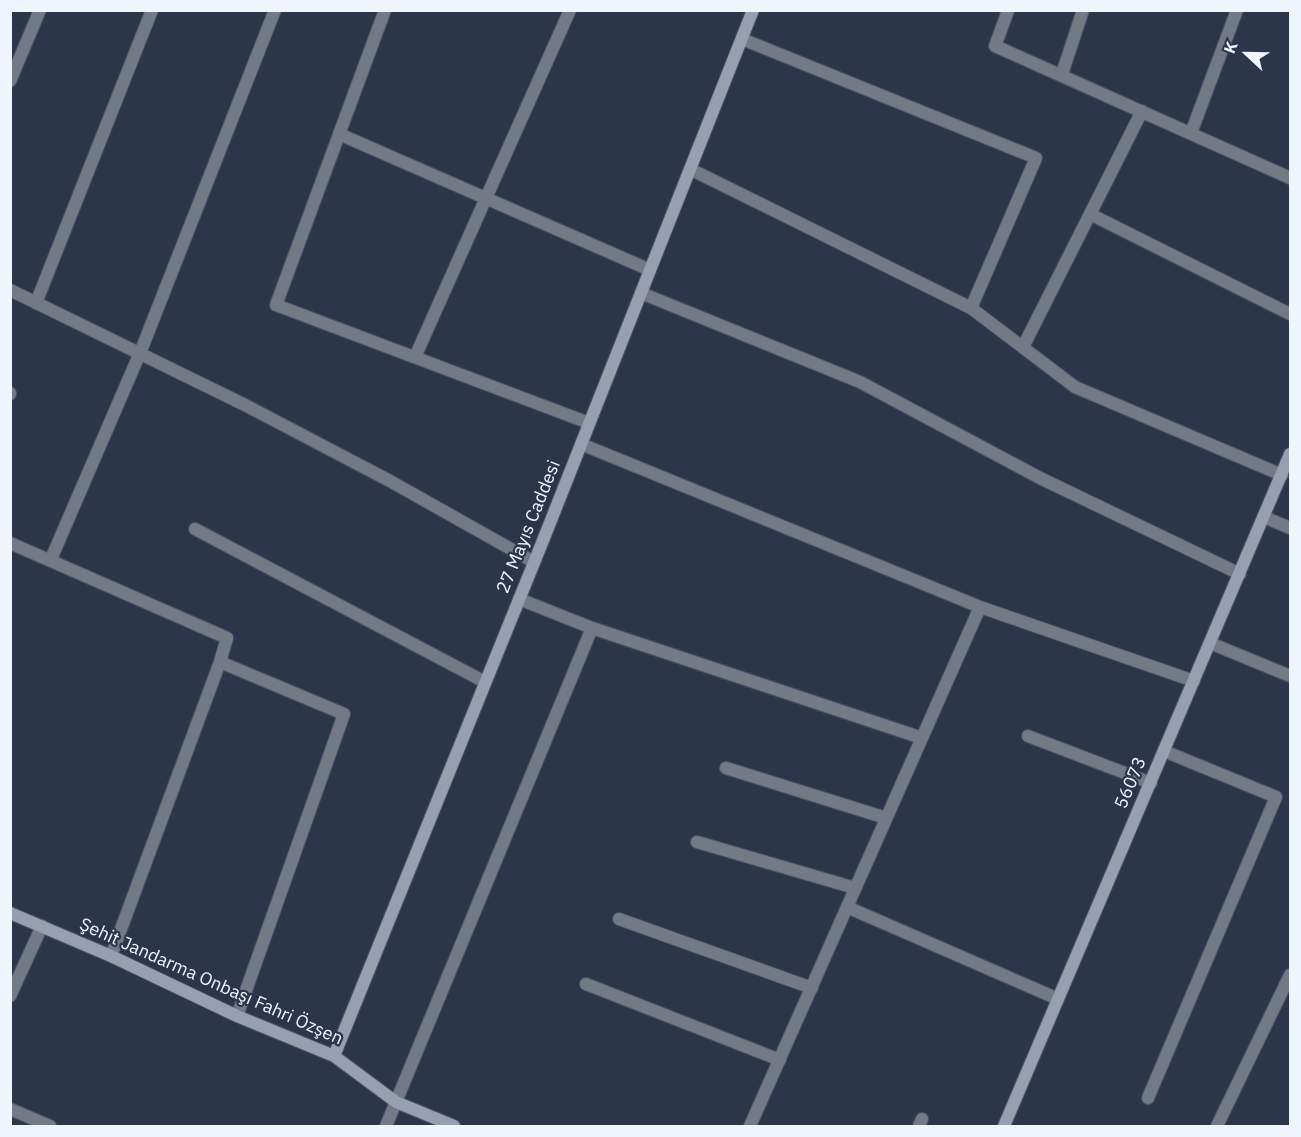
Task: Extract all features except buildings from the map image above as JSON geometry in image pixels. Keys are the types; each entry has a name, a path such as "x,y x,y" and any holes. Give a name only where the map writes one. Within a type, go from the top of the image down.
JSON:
{"street":[{"path":"10,81 40,10"},
{"path":"36,303 152,10"},
{"path":"51,559 140,353 275,10"},
{"path":"385,10 276,305 590,423"},
{"path":"415,357 570,10"},
{"name":"27 Mayıs Caddesi","path":"334,1056 590,423 753,10"},
{"path":"1006,10 1008,11 994,46 1062,74 1290,178"},
{"path":"1062,74 1083,10"},
{"path":"1191,133 1237,10"},
{"path":"741,39 1036,158 971,308"},
{"path":"1023,347 1142,111"},
{"path":"339,134 650,270"},
{"path":"690,169 971,308 1075,387 1282,475"},
{"path":"1090,214 1290,314"},
{"path":"10,291 245,405 390,481 534,562"},
{"path":"641,293 860,382 1040,478 1240,574"},
{"path":"581,444 980,607 1194,681"},
{"name":"56073","path":"1004,1126 1290,454"},
{"path":"1264,517 1290,528"},
{"path":"195,529 485,682"},
{"path":"10,543 51,559 226,638 220,662 111,956"},
{"path":"519,599 591,628 922,738"},
{"path":"750,1126 980,607"},
{"path":"386,1126 591,628"},
{"path":"1210,643 1290,676"},
{"path":"220,662 344,714 237,1016"},
{"path":"1028,736 1151,783"},
{"path":"1148,1098 1276,798 1164,751"},
{"path":"726,768 886,818"},
{"path":"697,842 855,888"},
{"path":"847,907 1058,999"},
{"name":"Şehit Jandarma Onbaşı Fahri Özşen","path":"10,913 111,956 237,1016 334,1056 396,1102 454,1126"},
{"path":"619,919 812,988"},
{"path":"10,996 42,926"},
{"path":"1217,1126 1290,975"},
{"path":"586,984 780,1060"},
{"path":"10,1109 50,1126"}]}
